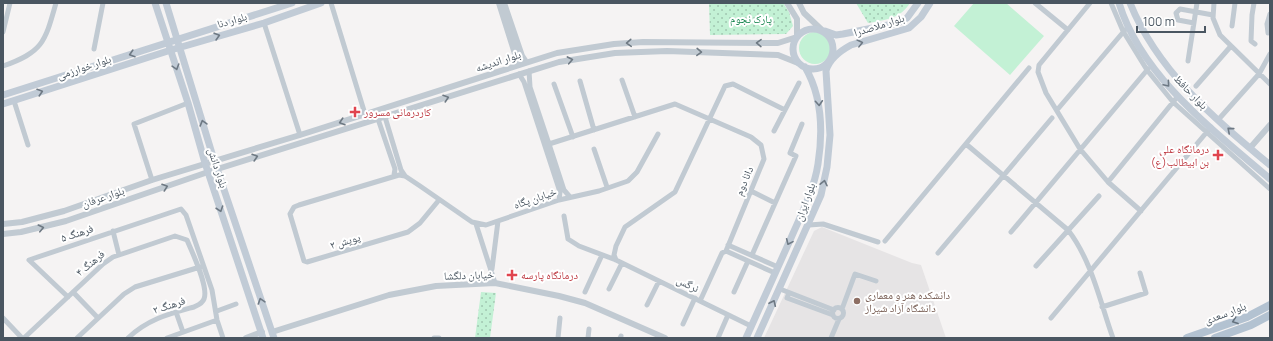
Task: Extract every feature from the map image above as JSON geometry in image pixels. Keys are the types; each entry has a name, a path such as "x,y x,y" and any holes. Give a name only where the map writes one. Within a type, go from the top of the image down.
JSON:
{"main road":[{"name":"بلوار دانش","path":"155,3 188,103 205,163 262,335"},
{"name":"بلوار دانش","path":"166,3 214,160 273,335"},
{"name":"بلوار دنا","path":"170,46 292,3"},
{"name":"بلوار دنا","path":"179,43 264,23 321,3"},
{"name":"بلوار ملاصدرا","path":"823,30 836,35 898,23 906,18 918,3"},
{"name":"بلوار ملاصدرا","path":"828,63 842,50 851,45 909,28 918,20 930,3"},
{"name":"بلوار حافظ","path":"1119,3 1126,29 1149,67 1178,96 1208,130 1245,157 1269,178"},
{"name":"بلوار حافظ","path":"1130,3 1145,34 1161,60 1196,100 1270,165"},
{"path":"812,28 823,30 832,39 834,52 828,63 817,69 805,68 798,63 793,53 794,42 801,32 812,28"},
{"name":"بلوار خوارزمی","path":"3,95 170,46"},
{"name":"بلوار خوارزمی","path":"3,104 170,46"},
{"name":"بلوار ایران","path":"757,338 809,225 821,195 827,167 830,135 826,71 828,63"},
{"name":"بلوار ایران","path":"746,338 777,270 810,191 818,165 820,134 818,97 813,81 805,68"},
{"path":"820,134 824,133 830,135"},
{"name":"بلوار سعدی","path":"1186,338 1247,317 1270,305"},
{"name":"بلوار سعدی","path":"1215,338 1251,325 1270,315"}],"street":[{"path":"3,66 28,57 38,47 48,32 56,3"},
{"path":"94,49 103,3"},
{"path":"331,3 365,114"},
{"path":"499,3 516,57 515,65"},
{"path":"504,3 522,56 526,62"},
{"path":"787,3 797,19 797,37"},
{"path":"799,3 804,13 823,30"},
{"path":"1035,3 1068,30"},
{"path":"1090,3 1039,65 1038,72 1046,93 1080,149 1108,182 1141,211"},
{"path":"1057,110 1126,29 1111,3"},
{"path":"1188,61 1197,3"},
{"path":"1214,3 1213,15 1220,35 1270,84"},
{"path":"1232,26 1235,3"},
{"path":"1254,3 1251,41 1255,44"},
{"path":"3,5 10,5 3,32"},
{"path":"1194,23 1178,20 1175,15 1180,9 1213,15"},
{"path":"1268,33 1267,24 1270,14"},
{"path":"264,23 300,135"},
{"name":"بلوار اندیشه","path":"205,163 300,135 515,65 558,53 614,44 667,41 778,43 797,37"},
{"path":"1196,86 1231,46"},
{"name":"بلوار اندیشه","path":"218,169 519,74 587,57 644,51 764,54 778,55 798,63"},
{"path":"1218,120 1260,74 1270,54"},
{"path":"1011,232 1149,67 1173,102 1208,130 1270,189"},
{"path":"885,241 1029,68"},
{"path":"529,71 530,86 564,190 570,198"},
{"path":"519,74 524,82 560,192 559,200"},
{"path":"549,144 635,117 622,80"},
{"path":"580,81 594,130"},
{"path":"774,131 799,83"},
{"path":"554,84 573,137"},
{"path":"616,260 614,255 616,246 625,227 675,192 725,86 733,84 785,110"},
{"path":"1108,182 1178,96"},
{"path":"14,101 28,145"},
{"path":"152,180 134,124 188,103"},
{"name":"دانا دوم","path":"635,117 676,104 751,136 760,145 764,159 726,251 722,253 698,300 683,324"},
{"path":"385,117 405,176 476,224 495,283"},
{"path":"938,253 1052,118"},
{"path":"378,119 394,169 394,176 405,176"},
{"path":"752,255 796,156 790,153 802,124"},
{"path":"1250,148 1270,125"},
{"path":"1051,318 1208,130"},
{"name":"خیابان پگاه","path":"476,224 486,225 498,222 559,200 628,181 637,172 658,134"},
{"path":"966,144 1068,230 1077,242 1090,270 1113,338"},
{"path":"594,150 607,187"},
{"path":"1240,162 1245,157"},
{"name":"بلوار عرفان","path":"3,224 22,222 64,211 205,163"},
{"name":"بلوار عرفان","path":"3,234 21,232 53,225 218,169"},
{"name":"پویش ۲","path":"394,176 294,207 290,214 304,261 307,262 340,254 412,230 420,223 439,200"},
{"path":"751,191 775,203"},
{"path":"1036,266 1099,196"},
{"name":"فرهنگ ۵","path":"68,297 29,260 181,209 186,215 201,267"},
{"name":"نرگس","path":"564,216 568,239 579,246 616,260 751,326"},
{"path":"491,272 498,222"},
{"path":"809,225 823,224 878,242"},
{"path":"113,231 119,255"},
{"name":"فرهنگ ۴","path":"23,338 103,264 119,255 175,236 186,240"},
{"name":"فرهنگ ۲","path":"128,338 140,327 151,321 194,307 201,304 205,298 201,267 186,240"},
{"path":"728,245 752,255 777,270"},
{"path":"726,251 748,261 777,270"},
{"path":"585,292 602,255"},
{"path":"734,292 748,261"},
{"path":"610,289 622,263"},
{"path":"77,338 124,294 135,287 201,267 217,311 217,320 224,338"},
{"path":"1102,307 1146,293 1140,272"},
{"path":"831,338 839,319 844,314 842,309 855,274 876,281"},
{"path":"647,306 659,281"},
{"name":"خیابان دلگشا","path":"273,335 390,295 436,286 495,283 585,303 665,338"},
{"path":"780,289 789,293 787,298 834,312 839,319"},
{"path":"73,292 98,318"},
{"path":"217,311 236,304"},
{"path":"834,312 838,308 842,309"},
{"path":"176,312 183,332"},
{"path":"718,338 728,315"},
{"path":"3,318 23,338"},
{"path":"558,338 560,318"},
{"path":"167,338 217,320"},
{"path":"588,338 589,329"},
{"path":"250,338 262,335"},
{"path":"434,338 439,338"}],"shaded area":[{"name":"دانشکده هنر و معماری دانشگاه آزاد شیراز","path":"822,227 912,263 921,265 946,338 764,338 814,231"}],"green space":[{"name":"پارک نجوم","path":"709,3 783,3 789,12 793,26 786,34 710,35"},
{"path":"856,3 910,3 897,16 886,20 868,23"},
{"path":"974,3 1006,3 1044,36 1010,75 954,26"},
{"path":"815,32 824,35 828,39 831,48 828,57 824,61 815,64 806,61 802,57 799,48 802,39 806,35"},
{"path":"481,292 496,293 490,338 475,338"}],"place":[{"name":"کاردرمانی مسرور","path":"355,112"},
{"name":"درمانگاه علی بن ابیطالب(ع)","path":"1218,155"},
{"name":"درمانگاه پارسه","path":"512,275"},
{"name":"دانشکده هنر و معماری دانشگاه آزاد شیراز","path":"857,301"}]}
